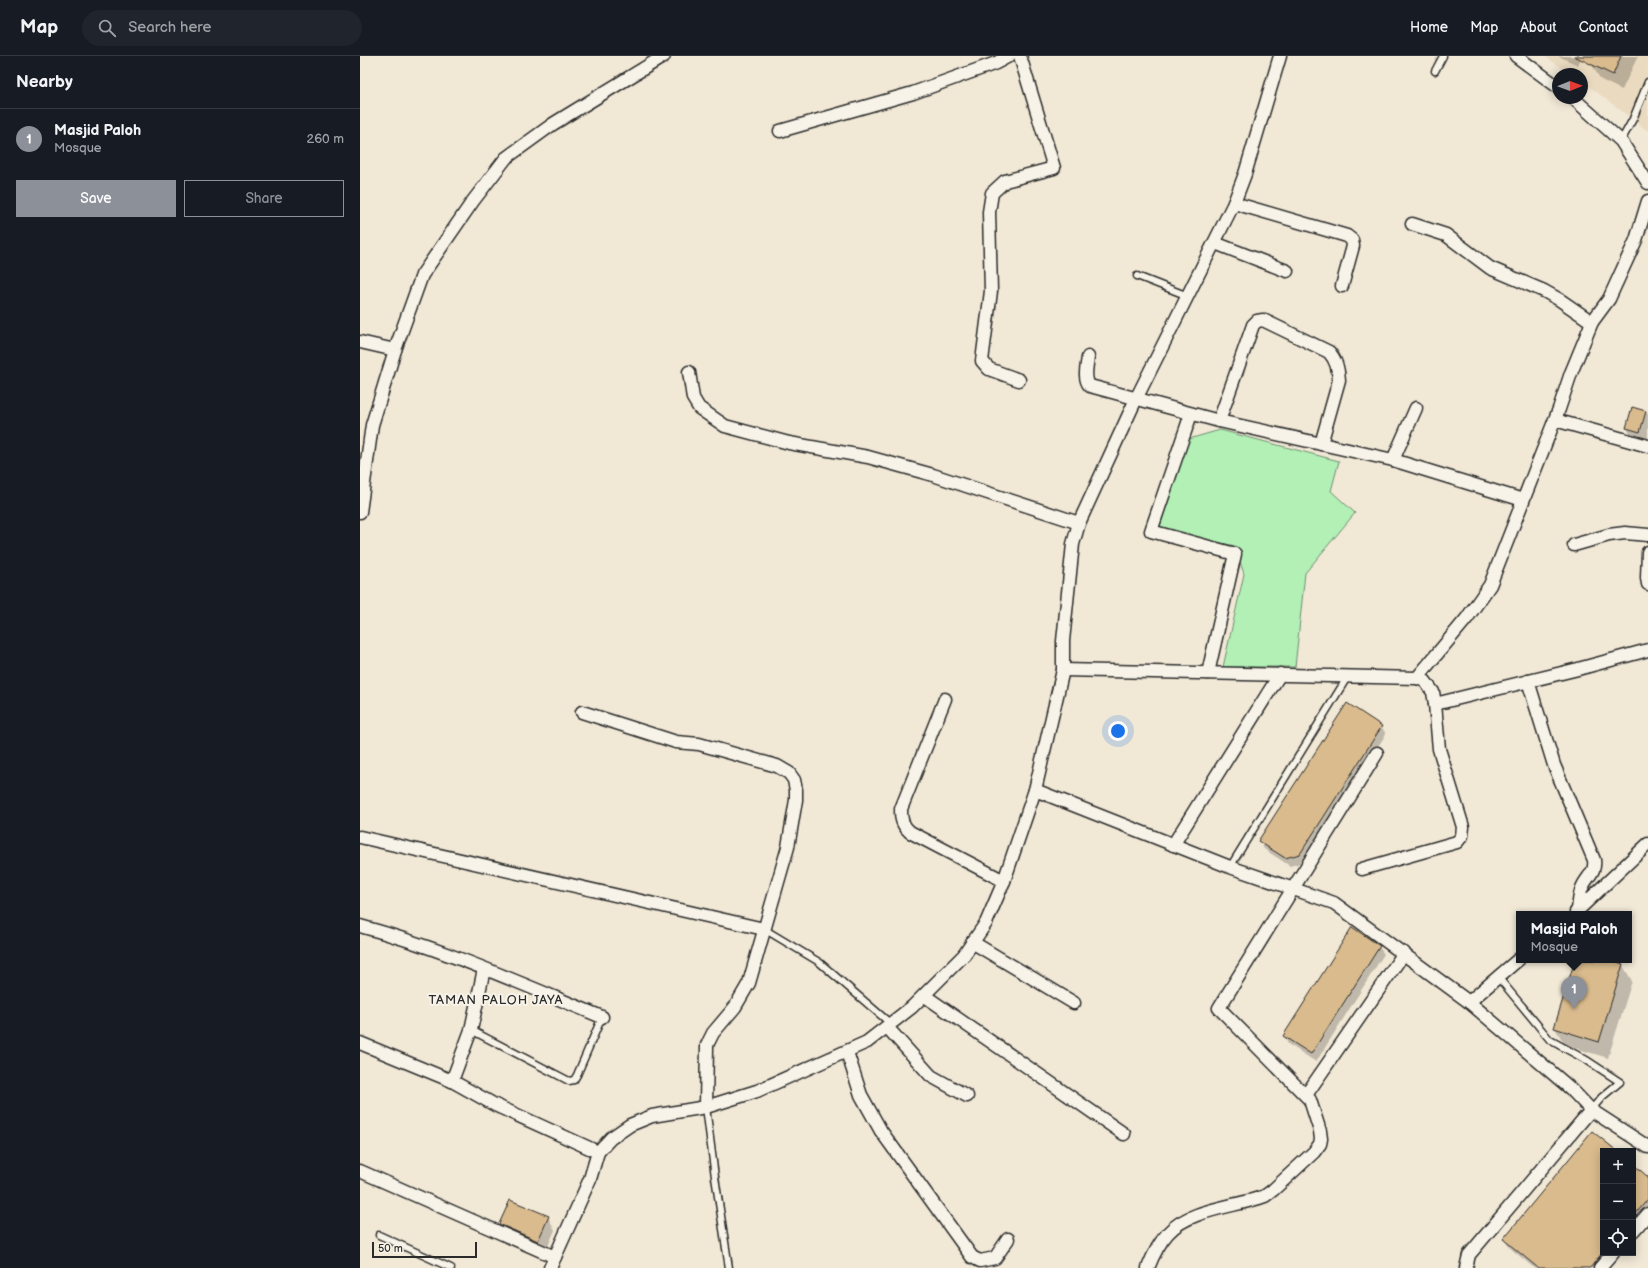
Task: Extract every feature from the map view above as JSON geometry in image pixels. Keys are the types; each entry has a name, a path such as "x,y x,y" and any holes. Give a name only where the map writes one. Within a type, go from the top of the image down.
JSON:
{"street":[{"path":"360,512 372,425 395,350 422,274 473,201 506,158 553,124 664,56"},
{"path":"780,131 913,93 996,63 1009,56"},
{"path":"1019,380 989,369 982,361 991,291 989,212 992,193 1005,181 1054,168 1020,56"},
{"path":"360,1171 553,1263 590,1179 598,1152 611,1138 630,1125 652,1116 706,1107 757,1091 867,1042 925,996 964,955 986,923 1004,881 1035,790 1063,670 1063,641 1073,544 1079,523 1136,399 1234,203 1246,174 1280,56"},
{"path":"1516,56 1552,83"},
{"path":"1580,104 1622,141 1648,183"},
{"path":"1417,678 1467,618 1490,585 1555,420 1571,373 1592,322 1608,299 1636,240 1648,201"},
{"path":"1234,203 1347,236 1352,240 1353,246 1342,286"},
{"path":"1412,224 1450,237 1490,268 1544,291 1592,322"},
{"path":"1214,243 1287,271"},
{"path":"1219,421 1253,325 1257,321 1263,320 1329,352 1334,359 1339,371 1339,380 1321,444"},
{"path":"360,342 395,350"},
{"path":"1088,357 1086,382 1090,386 1219,421 1393,460 1523,500"},
{"path":"689,372 693,398 699,408 725,426 790,443 868,457 933,475 1079,523"},
{"path":"1393,460 1416,408"},
{"path":"1191,414 1151,531 1236,554 1208,672"},
{"path":"1555,420 1648,446"},
{"path":"1574,545 1609,535 1625,533 1648,535"},
{"path":"1648,552 1648,584"},
{"path":"1436,704 1648,650"},
{"path":"1063,670 1208,672 1417,678 1425,681 1432,692 1436,704 1439,749 1463,827 1462,836 1457,842 1362,869"},
{"path":"1173,845 1280,674"},
{"path":"1528,681 1556,771 1594,860 1595,866 1593,872 1581,890 1576,911"},
{"path":"945,699 901,809 901,818 904,827 910,832 1004,881"},
{"path":"582,712 676,742 699,744 777,766 788,773 795,785 796,800 785,859 749,983 735,1007 713,1033 707,1045 706,1107"},
{"path":"1148,1268 1159,1245 1168,1232 1176,1226 1200,1214 1265,1196 1314,1152 1320,1144 1320,1131 1313,1106 1306,1095 1219,1008 1377,754"},
{"path":"1035,790 1230,867 1334,903 1469,1002 1571,1089 1591,1110 1648,1147"},
{"path":"360,837 764,929"},
{"path":"1577,911 1648,844"},
{"path":"360,926 384,933 484,969 602,1018"},
{"path":"972,942 1074,1003"},
{"path":"1306,1095 1404,953"},
{"path":"1469,1002 1516,962"},
{"path":"452,1082 471,1030 484,969"},
{"path":"925,996 1124,1134"},
{"path":"889,1026 931,1076 967,1096"},
{"path":"360,1043 452,1082 495,1105 598,1152"},
{"path":"847,1052 861,1095 882,1132 972,1257 980,1261 995,1258 1008,1239"},
{"path":"1466,1268 1469,1255 1591,1110"},
{"path":"1636,1227 1648,1214"},
{"path":"1600,1268 1610,1256"}],"lane":[{"path":"1435,70 1443,56"},
{"path":"1622,141 1648,82"},
{"path":"1138,276 1188,296"},
{"path":"1230,867 1348,676"},
{"path":"764,929 819,962 889,1026"},
{"path":"1498,977 1550,1040 1588,1061 1620,1082 1602,1097 1591,1110"},
{"path":"471,1030 568,1081 574,1080 577,1075 602,1018"},
{"path":"706,1107 729,1268"},
{"path":"379,1235 451,1268"}],"shaded area":[{"path":"1544,56 1648,56 1648,131 1588,86 1588,68 1563,68"}],"green space":[{"path":"1220,430 1339,461 1331,491 1355,513 1305,573 1295,667 1223,667 1244,574 1235,546 1159,529 1189,439"}],"building":[{"path":"1574,56 1621,56 1613,75"},
{"path":"1632,407 1646,411 1640,432 1626,428"},
{"path":"1347,703 1382,726 1300,854 1285,858 1258,841"},
{"path":"1352,927 1380,946 1311,1054 1283,1036"},
{"path":"1574,963 1623,964 1599,1042 1554,1028"},
{"path":"1592,1131 1613,1148 1600,1148 1600,1256 1590,1268 1538,1268 1503,1239"},
{"path":"1636,1167 1648,1177 1648,1199 1636,1213"},
{"path":"510,1200 549,1216 538,1241 499,1224"}],"place":[{"name":"Masjid Paloh","path":"1574,1009"}],"district":[{"name":"TAMAN PALOH JAYA","path":"496,999"}]}
